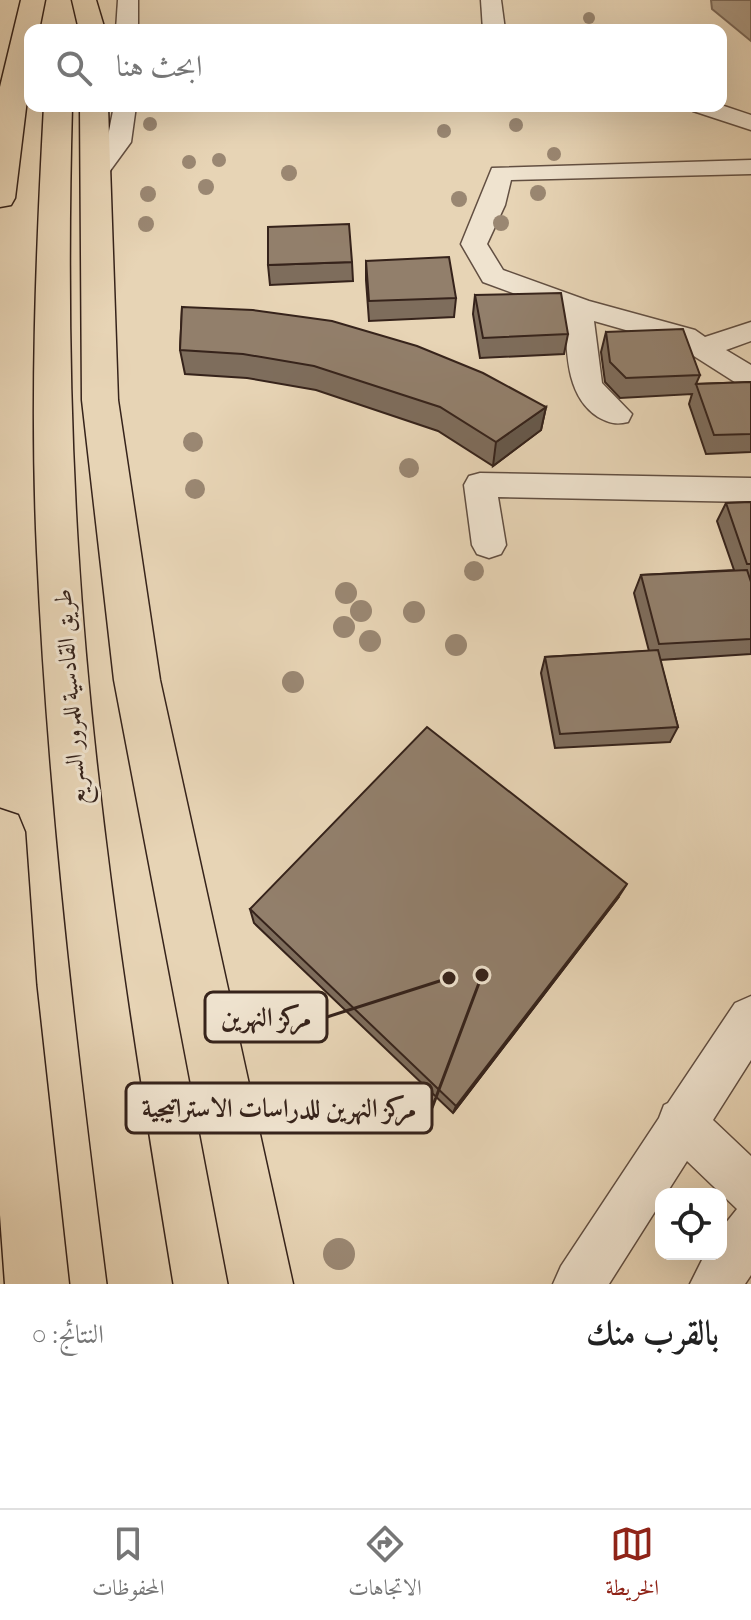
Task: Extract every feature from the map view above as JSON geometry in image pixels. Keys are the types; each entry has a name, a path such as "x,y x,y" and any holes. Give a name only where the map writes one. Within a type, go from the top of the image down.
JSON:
{"highway":[{"path":"0,51 27,0"},
{"path":"28,24 33,0"},
{"path":"70,24 73,0"},
{"path":"84,0 90,24"},
{"path":"0,198 11,100 24,41"},
{"name":"طريق القادسية للمرور السريع","path":"58,112 53,204 54,441 69,699 82,855 140,1284"},
{"path":"94,112 100,400 137,680 261,1284"},
{"path":"0,832 9,985 37,1284"}],"street":[{"path":"127,24 128,0"},
{"path":"491,0 493,24"},
{"path":"95,174 119,142 124,112"},
{"path":"719,112 751,123"},
{"path":"751,167 501,173 492,205 474,244 493,276 579,307 685,337 751,379"},
{"path":"579,307 587,384 595,400 617,414"},
{"path":"702,348 751,331"},
{"path":"489,545 480,485 751,490"},
{"path":"579,1284 681,1122 751,1019"},
{"path":"681,1122 751,1190"},
{"path":"716,1284 751,1228"}],"shaded area":[{"path":"711,0 751,0 751,41 712,9"}],"building":[{"path":"349,224 352,262 268,265 268,227"},
{"path":"449,257 456,298 369,301 366,261"},
{"path":"561,293 568,334 483,338 475,295"},
{"path":"182,307 253,310 332,321 417,346 483,373 546,407 496,442 440,407 314,366 243,354 180,350"},
{"path":"683,329 700,375 626,378 610,362 606,332"},
{"path":"751,382 751,434 714,435 696,384"},
{"path":"751,502 751,564 747,564 726,503"},
{"path":"747,570 751,582 751,639 659,644 641,575"},
{"path":"658,650 678,727 560,734 545,657"},
{"path":"427,727 627,884 456,1106 250,909"}],"place":[{"name":"مركز النهرين للدراسات الاستراتيجية","path":"482,975"},
{"name":"مركز النهرين","path":"449,978"}]}
